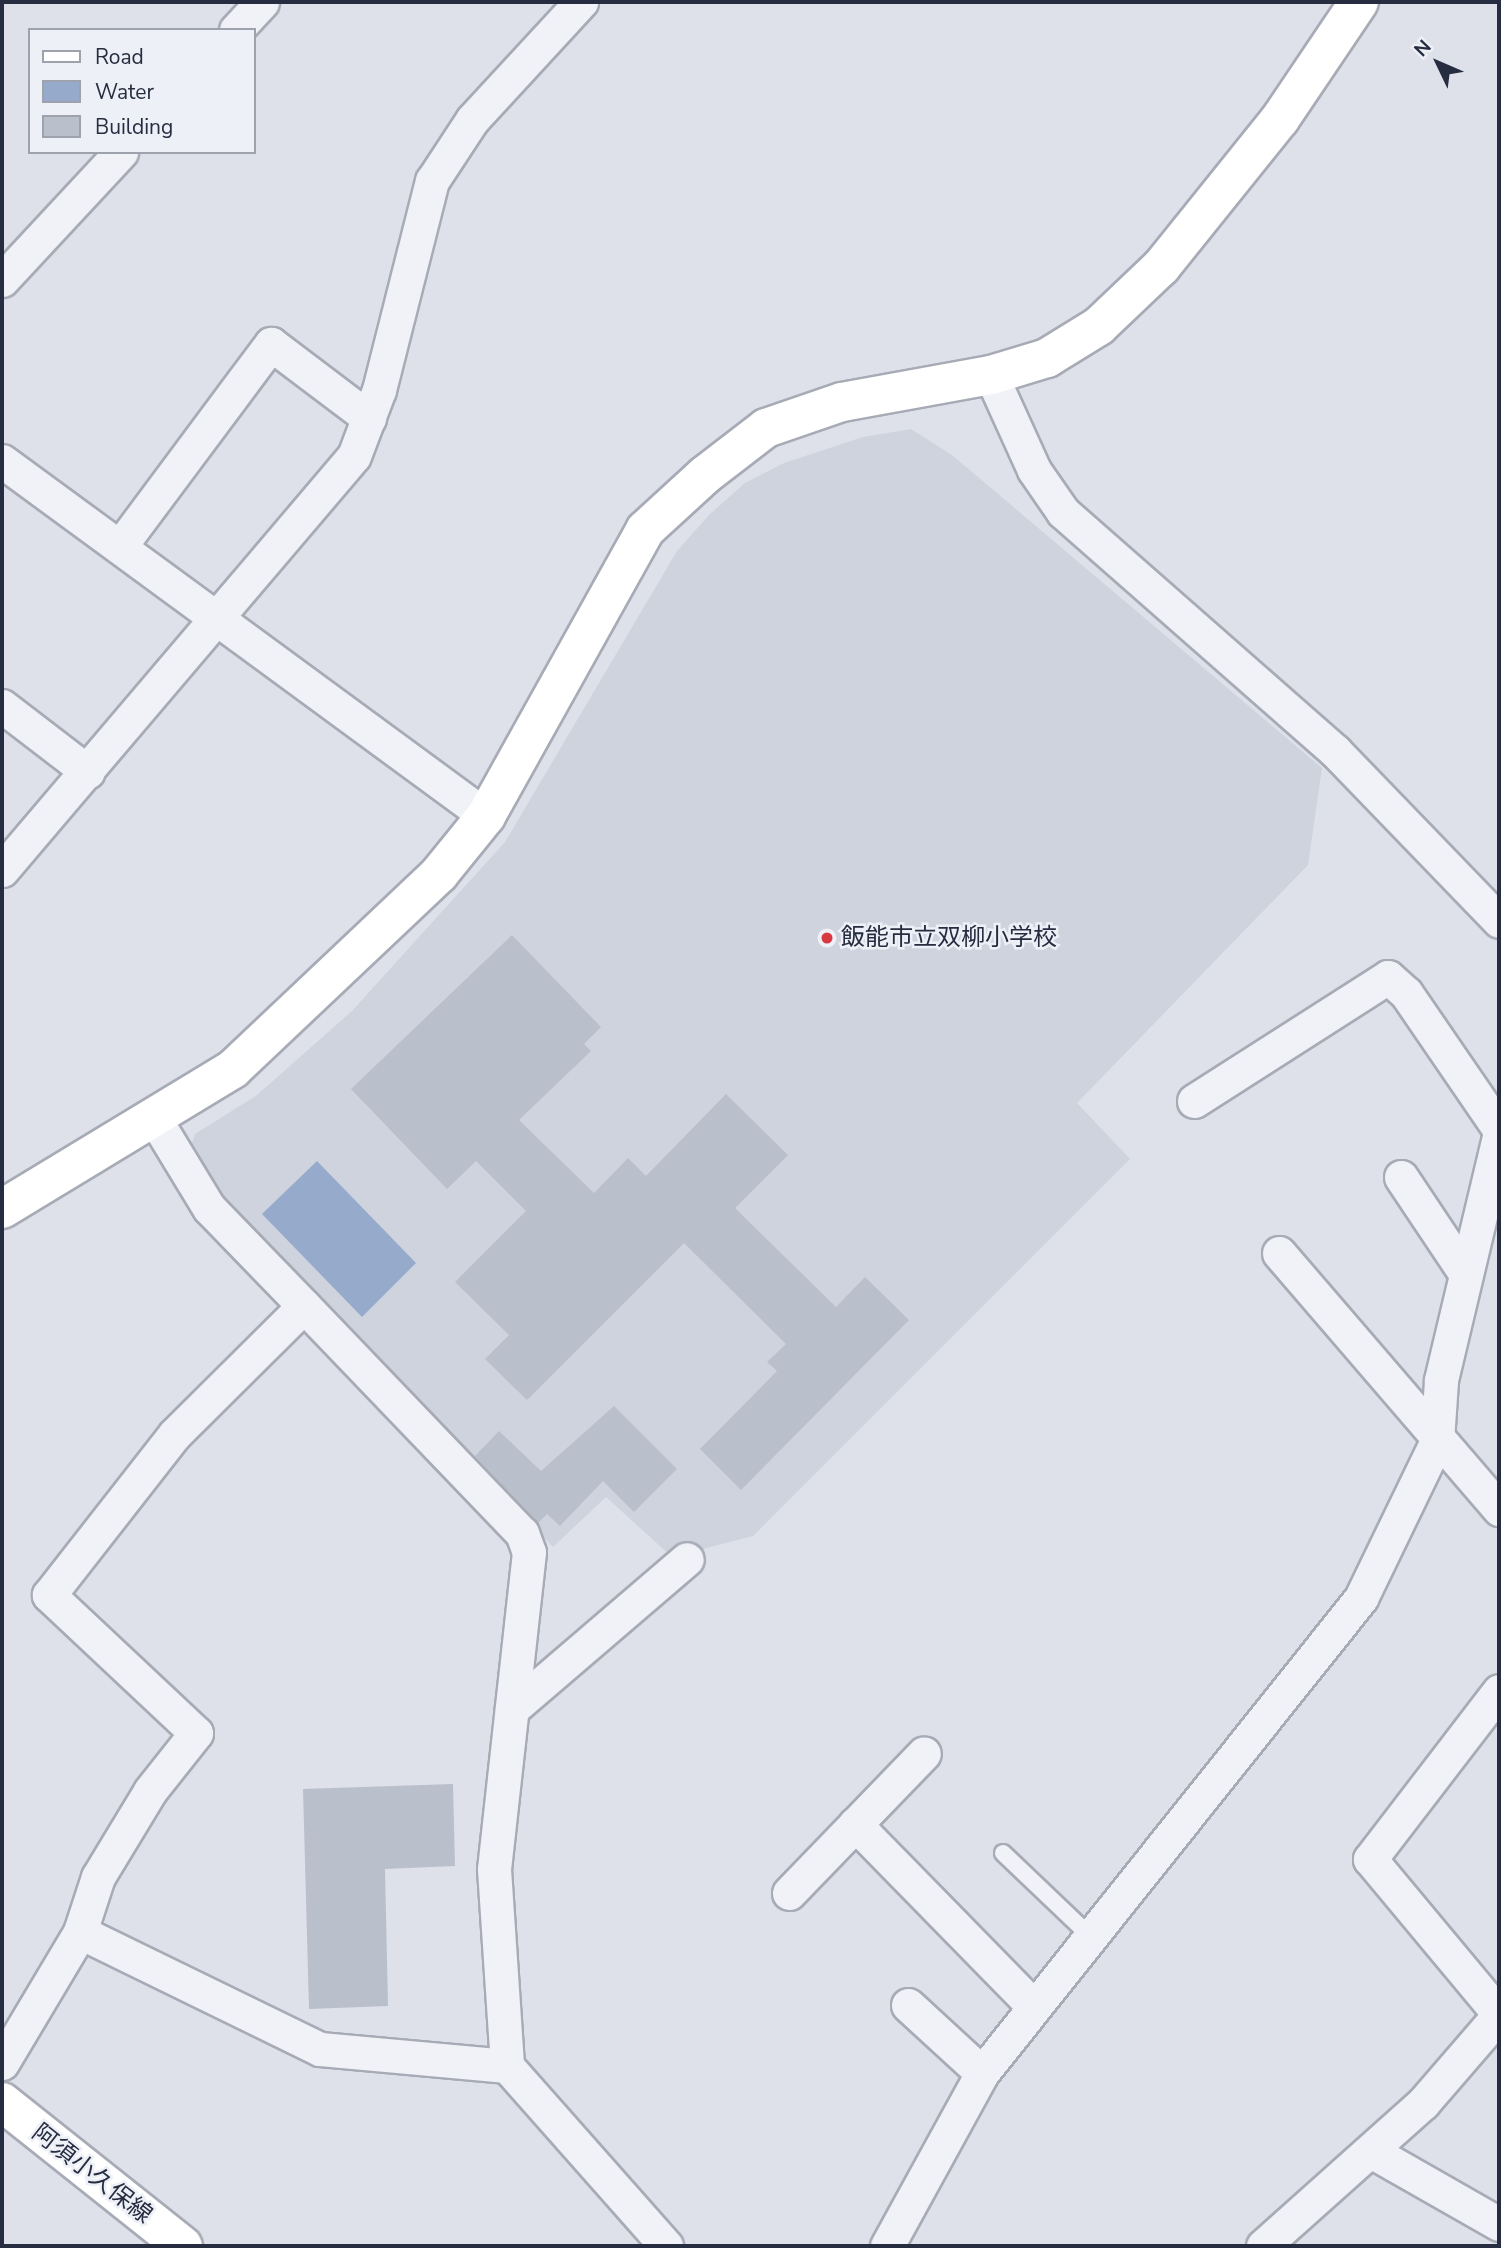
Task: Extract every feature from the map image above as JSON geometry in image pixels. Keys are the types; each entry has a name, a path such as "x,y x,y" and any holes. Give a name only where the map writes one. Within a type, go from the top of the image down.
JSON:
{"street":[{"path":"238,28 262,2"},
{"path":"2,870 354,456 369,418 432,181 472,120 581,2"},
{"path":"2,1209 233,1069 331,982 439,874 486,816 645,530 705,475 766,428 842,402 992,375 1047,358 1088,332 1161,267 1280,119 1359,2"},
{"path":"2,280 119,154"},
{"path":"121,545 271,344 369,418"},
{"path":"992,375 1034,470 1063,512 1335,751 1499,921"},
{"path":"2,460 218,615 486,816"},
{"path":"2,706 88,772"},
{"path":"1194,1101 1388,977 1406,993 1499,1129"},
{"path":"153,1116 209,1208 522,1533 529,1552 494,1869 507,2066 666,2246"},
{"path":"887,2246 982,2073 1088,1934 1339,1633 1437,1441 1441,1380 1499,1137"},
{"path":"1401,1177 1465,1273"},
{"path":"1279,1253 1437,1441 1499,1509"},
{"path":"2,2063 79,1932 98,1877 150,1791 196,1734 49,1595 174,1435 304,1306"},
{"path":"512,1709 687,1559"},
{"path":"1263,2246 1423,2103 1499,2014 1370,1859 1499,1691"},
{"path":"789,1893 924,1753"},
{"path":"855,1824 1032,2006"},
{"path":"79,1932 320,2049 507,2066"},
{"path":"908,2005 982,2073"},
{"name":"阿須小久保線","path":"2,2102 183,2246"},
{"path":"1371,2151 1499,2224"}],"lane":[{"path":"1003,1853 1088,1934"}],"shaded area":[{"name":"飯能市立双柳小学校","path":"911,429 952,455 1322,768 1308,865 1077,1103 1130,1159 753,1536 672,1557 606,1497 553,1547 218,1200 190,1148 195,1134 257,1095 352,1011 505,842 677,551 709,515 745,483 784,463 863,437"}],"water":[{"path":"317,1161 416,1263 362,1317 262,1214"}],"building":[{"path":"512,935 601,1027 584,1044 591,1051 519,1120 594,1193 628,1158 646,1176 726,1094 788,1155 735,1208 836,1307 865,1277 909,1320 741,1490 700,1449 777,1371 767,1362 786,1344 684,1243 527,1400 485,1359 509,1335 455,1282 526,1211 476,1161 447,1189 351,1089"},
{"path":"614,1406 677,1469 634,1512 603,1481 560,1526 547,1514 538,1523 475,1456 499,1431 541,1471"},
{"path":"453,1784 455,1866 385,1869 388,2006 309,2009 303,1789"}],"place":[{"name":"飯能市立双柳小学校","path":"827,938"}]}
